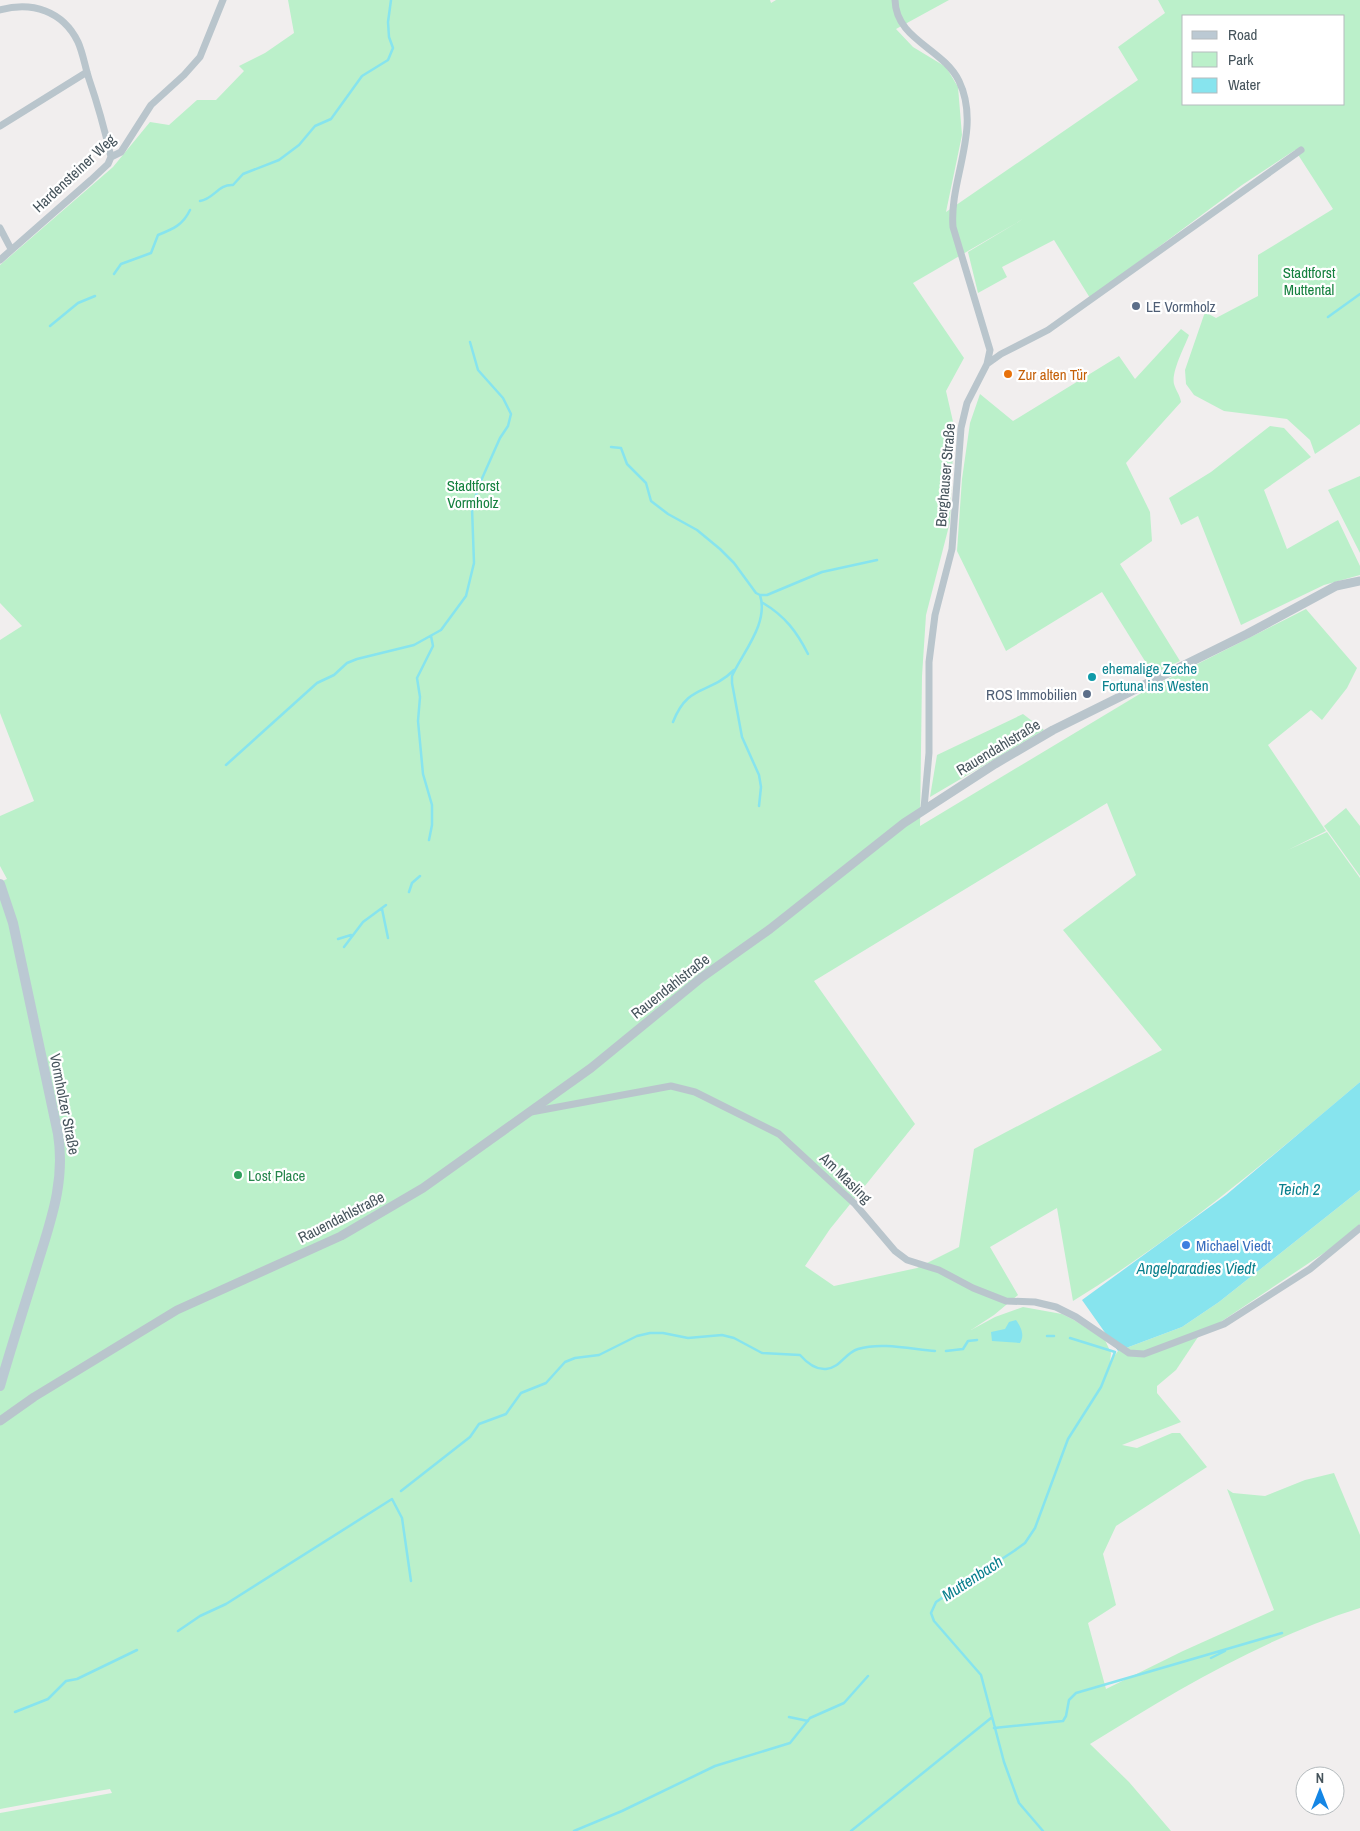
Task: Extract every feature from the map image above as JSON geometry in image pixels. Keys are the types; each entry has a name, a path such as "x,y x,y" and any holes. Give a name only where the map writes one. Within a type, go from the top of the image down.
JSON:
{"main road":[{"name":"Vormholzer Straße","path":"0,884 13,923 58,1134 61,1167 60,1187 52,1217 0,1386"}],"street":[{"name":"Hardensteiner Weg","path":"0,260 91,180 108,164 111,157 120,152 151,105 184,76 200,57 223,0"},
{"name":"Berghauser Straße","path":"895,0 899,20 906,31 939,56 953,70 964,97 967,129 965,150 952,204 953,228 990,350 987,364 968,403 961,428 952,549 936,607 931,647 929,753 924,808"},
{"path":"0,10 31,6 46,10 58,16 70,29 78,42 111,157"},
{"path":"0,126 87,72"},
{"path":"987,364 1001,354 1048,330 1301,150"},
{"path":"0,228 11,249"},
{"name":"Rauendahlstraße","path":"0,1421 177,1310 341,1236 423,1188 526,1112 591,1068 701,978 770,929 924,808 1053,730 1247,634 1336,586 1360,581"},
{"name":"Am Masling","path":"526,1112 671,1086 695,1092 779,1134 856,1204 895,1251 907,1260 939,1270 973,1288 1006,1300 1036,1302 1056,1307 1076,1317 1129,1353 1144,1354 1224,1324 1310,1269 1360,1228"}],"green space":[{"name":"Stadtforst Vormholz","path":"288,0 770,0 771,3 776,0 949,0 896,29 913,47 946,67 958,87 962,135 946,212 1138,80 1118,47 1165,13 1158,0 1360,0 1360,424 1315,454 1310,440 1287,419 1224,411 1194,395 1186,384 1185,370 1205,312 1216,318 1258,296 1258,255 1333,209 1295,150 1242,185 1090,298 1054,240 1002,267 1007,277 978,293 968,252 1023,219 913,283 964,358 946,391 954,426 950,522 926,615 922,676 920,826 1148,689 1306,609 1357,668 1347,688 1322,720 1311,710 1268,745 1326,831 1288,850 1327,832 1360,878 1360,1082 1256,1169 1185,1225 1073,1301 1057,1208 990,1247 1018,1295 994,1315 971,1330 995,1317 1023,1307 1062,1314 1105,1340 1111,1353 1110,1362 1118,1351 1182,1327 1219,1302 1360,1190 1360,1224 1330,1249 1198,1337 1176,1370 1157,1386 1157,1393 1181,1422 1122,1445 1137,1448 1172,1433 1180,1433 1207,1467 1116,1526 1103,1554 1116,1605 1088,1623 1106,1689 1183,1651 1274,1610 1227,1489 1233,1493 1265,1496 1305,1480 1334,1473 1360,1535 1360,1608 1289,1634 1221,1667 1090,1744 1129,1782 1171,1831 0,1831 0,1813 112,1793 110,1789 0,1809 0,882 7,879 0,866 0,816 34,801 0,713 0,640 22,626 0,603 0,265 113,167 150,122 169,125 197,100 216,100 244,71 239,66 265,53 294,33","holes":["1107,803 1136,875 1063,930 1162,1050 974,1149 959,1247 917,1268 834,1286 805,1266 830,1229 915,1124 814,981"]},
{"path":"1181,329 1189,335 1176,366 1174,379 1181,402 1126,463 1150,512 1152,541 1120,564 1180,661 1153,674 1102,592 1006,651 957,551 962,479 970,423 980,394 1013,421 1119,356 1135,379"},
{"path":"1270,426 1284,428 1311,457 1264,490 1287,549 1338,520 1360,566 1360,575 1324,585 1241,625 1198,516 1181,525 1169,498 1211,472"},
{"path":"1360,476 1360,553 1328,490"},
{"path":"1023,714 1044,730 930,797 937,755"},
{"path":"1346,808 1360,826 1360,876 1324,826"}],"water":[{"name":"Angelparadies Viedt","path":"1360,1082 1360,1190 1219,1302 1182,1327 1118,1351 1082,1300 1226,1195"},
{"path":"1016,1320 1022,1331 1020,1343 992,1341 991,1332 1005,1329 1009,1322"}],"waterway":[{"path":"200,201 209,198 223,187 233,185 243,174 279,160 299,145 315,126 331,119 362,76 388,60 393,48 389,37 388,22 391,0"},
{"path":"114,274 121,264 151,253 158,235 177,226 190,210"},
{"path":"1328,317 1360,294"},
{"path":"50,326 78,303 95,296"},
{"path":"226,765 317,683 334,675 347,663 414,645 441,630 466,596 474,563 472,508 480,483 500,438 508,426 511,414 503,398 478,370 470,342"},
{"path":"611,447 621,448 627,464 646,483 651,501 668,514 697,530 720,549 734,563 756,593 760,595 762,606 758,627 732,676 742,737 759,775 761,787 759,806"},
{"path":"760,595 767,595 822,572 877,560"},
{"path":"763,603 778,613 790,625 808,654"},
{"path":"429,840 432,825 432,805 423,774 418,721 420,697 417,678 433,646 431,636"},
{"path":"673,722 685,701 692,695 725,678 734,670"},
{"path":"409,892 412,883 420,876"},
{"path":"344,947 363,922 386,905"},
{"path":"382,909 388,938"},
{"path":"338,939 351,935"},
{"path":"401,1491 470,1437 479,1424 506,1414 521,1393 546,1383 565,1362 575,1358 599,1355 637,1336 650,1333 663,1333 688,1338 722,1335 734,1338 762,1353 800,1355 805,1361 822,1369 831,1368 853,1351 867,1347 886,1346 935,1351"},
{"path":"1047,1336 1054,1336"},
{"name":"Muttenbach","path":"1043,1831 1019,1803 1004,1762 981,1675 934,1621 931,1613 936,1602 1025,1543 1035,1528 1068,1439 1101,1387 1115,1352 1070,1338"},
{"path":"946,1351 963,1349 968,1341 977,1340"},
{"path":"178,1631 200,1616 226,1604 392,1499 402,1518 411,1581"},
{"path":"994,1728 1063,1721 1066,1716 1069,1700 1076,1693 1282,1633"},
{"path":"15,1712 48,1699 66,1681 77,1679 137,1650"},
{"path":"1211,1658 1225,1651"},
{"path":"574,1831 622,1811 715,1766 790,1743 810,1718 844,1703 868,1676"},
{"path":"789,1717 808,1721"},
{"path":"851,1831 991,1718"}],"place":[{"name":"LE Vormholz","path":"1136,306"},
{"name":"Zur alten Tür","path":"1008,374"},
{"name":"ehemalige Zeche Fortuna ins Westen","path":"1092,677"},
{"name":"ROS Immobilien","path":"1087,694"},
{"name":"Lost Place","path":"238,1175"},
{"name":"Michael Viedt","path":"1186,1245"}],"park label":[{"name":"Stadtforst Muttental","path":"1309,280"}],"water label":[{"name":"Teich 2","path":"1299,1189"}]}
